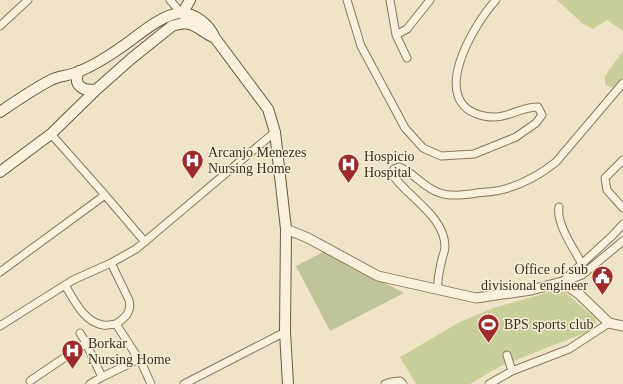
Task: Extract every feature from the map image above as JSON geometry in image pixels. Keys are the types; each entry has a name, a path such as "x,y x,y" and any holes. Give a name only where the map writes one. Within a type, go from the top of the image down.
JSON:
{"main road":[{"path":"182,14 190,0"},
{"path":"0,112 50,80 79,72 102,59 166,17 178,13 189,14 201,20 212,30 215,38 268,109 275,132 286,229 285,332 288,384"},
{"path":"0,172 52,134 97,89 132,58 172,26 179,23 194,24 206,34 215,38"},
{"path":"79,72 77,81 81,87 85,90 97,89"}],"street":[{"path":"0,26 28,0"},
{"path":"170,0 182,14"},
{"path":"347,0 361,46 405,128 423,148 442,156 474,154 516,138 536,123 542,115 538,107 529,107 509,115 496,117 473,113 462,104 456,93 456,76 463,54 486,10 496,0"},
{"path":"390,0 396,35 407,58"},
{"path":"396,35 407,28 430,0"},
{"path":"438,289 437,278 445,247 443,235 438,224 392,174 394,169 399,167 406,169 426,186 440,193 456,195 504,189 526,181 544,172 556,162 623,83"},
{"path":"0,326 65,285 136,249 275,132"},
{"path":"52,134 145,242"},
{"path":"623,160 605,178 607,190 623,208"},
{"path":"0,272 105,195"},
{"path":"559,207 558,212 560,221 582,264"},
{"path":"562,282 623,224"},
{"path":"286,229 308,238 378,276 476,298 531,290 582,275 623,241"},
{"path":"65,285 84,314 92,320 104,325 116,324 128,314 130,304 111,263"},
{"path":"562,282 579,294 609,323 623,326"},
{"path":"488,384 512,371 569,349 609,323"},
{"path":"116,324 139,359 151,384"},
{"path":"184,384 285,332"},
{"path":"80,333 102,377"},
{"path":"30,381 86,343"},
{"path":"507,355 512,371"},
{"path":"90,384 139,359"},
{"path":"386,384 400,381 402,384"}],"green space":[{"path":"557,0 623,0 623,31 607,20 593,29 583,24"},
{"path":"623,51 623,76 613,88 605,85 605,76"},
{"path":"325,251 404,293 330,331 296,266"},
{"name":"BPS sports club","path":"557,290 564,291 596,319 595,324 587,332 501,366 470,384 416,384 400,357 458,323 493,308"}],"place":[{"name":"Arcanjo Menezes Nursing Home","path":"193,180"},
{"name":"Hospicio Hospital","path":"348,184"},
{"name":"Office of sub divisional engineer","path":"603,296"},
{"name":"BPS sports club","path":"489,344"},
{"name":"Borkar Nursing Home","path":"72,370"}]}
